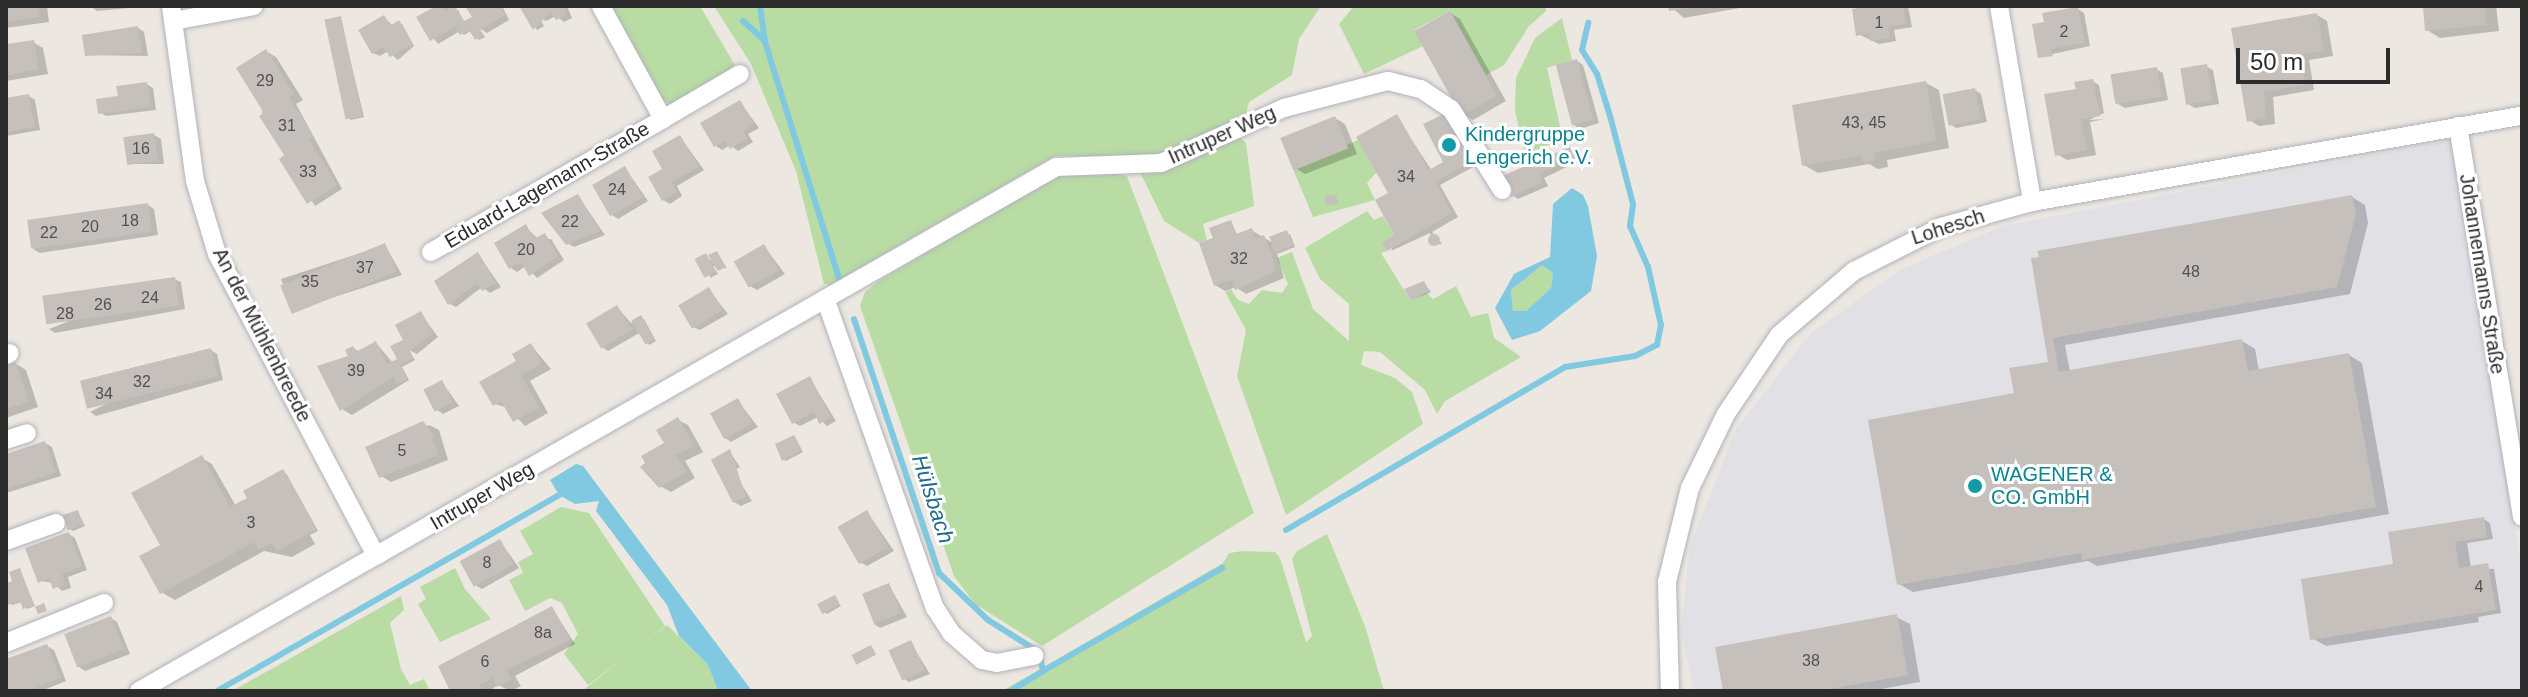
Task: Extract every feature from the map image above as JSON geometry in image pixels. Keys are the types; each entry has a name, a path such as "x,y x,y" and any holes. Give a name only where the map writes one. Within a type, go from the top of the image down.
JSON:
{"street":[{"path":"172,14 254,6"},
{"name":"Eduard-Lagemann-Straße","path":"601,6 663,119"},
{"path":"1999,6 2032,202"},
{"name":"An der Mühlenbreede","path":"172,14 195,181 217,254 376,556"},
{"name":"Eduard-Lagemann-Straße","path":"431,252 740,74"},
{"name":"Intruper Weg","path":"139,691 1056,167 1161,163 1284,108 1388,81 1421,89 1451,109 1502,190"},
{"name":"Lohesch","path":"1670,691 1667,582 1690,488 1726,414 1779,335 1854,271 1901,243 2032,202 2522,116"},
{"name":"Johannemanns Straße","path":"2458,126 2522,517"},
{"path":"826,301 935,608 957,640 982,660 997,663 1034,656"},
{"path":"6,440 27,433"},
{"path":"6,541 56,523"},
{"path":"6,643 104,603"}],"shaded area":[{"path":"2452,139 2522,571 2522,691 1694,691 1681,632 1690,546 1736,429 1811,333 1902,269 2003,226"}],"green space":[{"path":"608,6 700,6 736,67 672,104 661,100"},
{"path":"714,6 1321,6 1299,39 1292,75 1249,102 1244,120 1156,156 1055,156 830,285 824,284 796,171 751,64"},
{"path":"1354,6 1546,6 1546,11 1529,26 1504,65 1486,75 1450,11 1414,30 1423,46 1364,74 1339,24"},
{"path":"1562,18 1572,60 1547,68 1561,131 1554,143 1525,154 1515,111 1516,78 1535,38"},
{"path":"1241,138 1246,143 1254,206 1203,224 1207,240 1199,243 1164,221 1139,170"},
{"path":"1358,140 1377,172 1367,183 1375,200 1313,217 1293,169"},
{"path":"1087,169 1127,176 1254,513 1042,646 975,604 954,576 860,306 865,292 880,280 1065,173"},
{"path":"1367,211 1374,220 1383,216 1394,235 1383,241 1387,251 1381,253 1411,301 1426,292 1433,299 1456,286 1471,317 1488,313 1494,338 1521,357 1445,401 1437,414 1425,390 1380,352 1364,351 1361,365 1395,378 1412,392 1423,424 1286,515 1237,376 1246,330 1225,292 1231,289 1238,300 1249,304 1262,290 1282,293 1288,284 1277,258 1292,252 1313,309 1349,341 1349,304 1320,279 1305,248"},
{"path":"1542,265 1553,273 1551,288 1526,311 1513,311 1511,290"},
{"path":"561,507 589,513 665,626 640,646 667,625 708,665 718,691 582,691 624,658 588,685 564,654 578,634 562,603 550,598 525,611 509,580 523,573 518,562 533,554 520,531"},
{"path":"1327,534 1365,626 1384,691 1002,691 1223,563 1229,553 1275,552 1280,558 1306,642 1312,636 1292,559 1297,551"},
{"path":"455,568 465,589 491,619 440,642 418,604 426,599 420,587"},
{"path":"401,596 404,610 390,623 401,669 410,685 424,679 430,691 232,691"}],"water":[{"path":"1572,188 1583,195 1588,206 1597,256 1591,291 1540,331 1512,340 1495,308 1514,274 1550,257 1553,204","holes":["1542,265 1553,273 1551,288 1526,311 1513,311 1511,290"]},
{"path":"576,464 583,466 752,691 718,691 708,665 679,636 667,605 596,511 599,501 575,504 559,495 550,480"}],"building":[{"path":"6,6 38,6 40,17 6,22"},
{"path":"436,6 447,11 455,6 464,21 472,17 465,6 500,6 505,15 480,30 483,35 475,40 469,30 460,35 455,27 430,41 416,17"},
{"path":"519,6 562,6 567,14 556,20 551,12 533,30"},
{"path":"1668,6 1690,6 1690,8 1669,11"},
{"path":"1903,6 1906,24 1888,27 1890,38 1871,41 1869,33 1856,36 1852,9"},
{"path":"2423,6 2484,6 2486,25 2425,31"},
{"path":"2078,7 2085,43 2051,49 2053,56 2038,58 2032,24 2044,22 2042,13"},
{"path":"1450,11 1497,96 1461,116 1414,31"},
{"path":"2317,13 2324,51 2300,55 2305,85 2264,92 2266,118 2247,122 2231,28"},
{"path":"384,15 390,26 399,20 413,44 390,57 383,47 372,54 358,30"},
{"path":"341,16 362,116 346,119 324,20"},
{"path":"138,26 142,53 85,56 82,35"},
{"path":"34,40 38,69 6,76 6,44"},
{"path":"266,49 294,94 289,97 314,137 309,140 337,185 307,204 279,159 284,155 259,116 264,113 236,68"},
{"path":"1577,59 1593,120 1572,126 1556,65"},
{"path":"2207,64 2213,101 2186,105 2180,68"},
{"path":"2157,67 2162,97 2115,104 2111,74"},
{"path":"2093,79 2100,116 2081,119 2087,150 2055,156 2044,94 2076,89 2074,82"},
{"path":"1926,81 1936,141 1874,153 1875,160 1863,162 1862,156 1802,166 1792,105"},
{"path":"147,82 151,107 98,114 96,99 118,96 116,86"},
{"path":"1975,88 1981,119 1949,126 1943,94"},
{"path":"29,94 35,127 6,132 6,98"},
{"path":"740,100 754,124 743,131 747,138 730,149 725,141 714,147 700,123"},
{"path":"1446,113 1472,162 1435,182 1452,213 1387,251 1382,242 1394,235 1375,200 1388,193 1356,137 1397,114 1429,170 1443,162 1423,124"},
{"path":"1335,116 1348,148 1293,171 1280,138"},
{"path":"154,133 158,161 127,165 123,137"},
{"path":"680,135 699,167 672,182 677,192 662,201 648,177 662,169 652,151"},
{"path":"1570,147 1574,158 1539,174 1542,183 1510,197 1502,176"},
{"path":"625,166 643,197 610,216 592,185"},
{"path":"578,194 600,231 566,245 541,213"},
{"path":"1336,194 1338,204 1326,206 1324,196"},
{"path":"2352,195 2356,214 2337,287 2053,338 2059,372 2242,339 2248,371 2349,353 2376,507 2082,560 2081,553 1897,585 1868,420 2014,393 2009,368 2048,362 2031,258 2039,257 2037,251"},
{"path":"148,203 152,232 31,249 27,220"},
{"path":"1231,220 1236,234 1252,228 1256,239 1264,235 1275,264 1274,272 1235,290 1231,280 1214,286 1199,243 1213,238 1209,228"},
{"path":"526,224 534,239 545,233 558,256 529,276 521,262 509,269 494,243"},
{"path":"1287,230 1293,246 1275,253 1269,237"},
{"path":"1434,234 1440,240 1434,246 1428,240"},
{"path":"385,243 397,272 292,314 280,285"},
{"path":"764,244 779,270 749,287 734,262"},
{"path":"717,251 726,267 718,271 708,255"},
{"path":"478,252 496,283 482,291 477,283 448,305 434,281"},
{"path":"706,253 716,272 704,278 695,259"},
{"path":"175,277 179,306 46,324 42,296"},
{"path":"1424,281 1429,291 1411,301 1404,289"},
{"path":"709,287 723,310 692,329 678,306"},
{"path":"617,305 632,330 601,348 586,324"},
{"path":"421,311 433,333 410,351 413,358 400,365 407,379 396,384 394,377 340,411 317,366 348,356 345,350 353,346 356,352 376,341 387,364 397,359 390,346 403,340 395,325"},
{"path":"641,315 655,339 645,345 631,320"},
{"path":"531,343 542,363 521,375 539,407 513,422 501,401 493,406 479,382 516,361 512,354"},
{"path":"211,348 218,376 87,409 80,381"},
{"path":"16,362 29,402 6,409 6,365"},
{"path":"810,376 831,418 819,424 814,412 792,424 776,394"},
{"path":"442,380 453,402 435,412 423,390"},
{"path":"738,398 752,423 724,439 710,414"},
{"path":"678,417 694,446 676,455 686,472 659,488 640,467 645,463 641,456 664,443 656,430"},
{"path":"423,421 435,437 432,439 439,455 379,478 365,447"},
{"path":"794,435 802,450 782,461 775,444"},
{"path":"45,441 56,473 6,489 6,454"},
{"path":"730,449 746,497 733,503 711,460"},
{"path":"202,455 230,507 247,498 243,491 283,469 317,529 277,551 272,543 259,550 254,542 160,594 139,556 160,545 131,493"},
{"path":"78,510 83,525 68,530 63,515"},
{"path":"867,510 888,547 859,564 838,527"},
{"path":"2484,517 2487,537 2455,542 2459,568 2488,563 2496,610 2310,640 2301,579 2393,564 2388,532"},
{"path":"69,532 82,566 62,574 65,584 53,589 49,578 38,583 25,548"},
{"path":"500,539 514,564 474,587 460,561"},
{"path":"20,568 34,605 23,609 20,601 8,605 6,601 6,583 12,581 9,572"},
{"path":"889,583 901,613 874,624 862,594"},
{"path":"835,595 840,605 822,614 817,604"},
{"path":"44,603 47,611 38,614 35,607"},
{"path":"552,606 570,640 506,670 512,680 497,687 493,678 479,685 483,691 450,691 438,666"},
{"path":"1897,614 1908,675 1818,691 1723,691 1715,647"},
{"path":"111,616 124,650 77,668 64,634"},
{"path":"911,640 925,670 902,680 888,651"},
{"path":"47,644 61,678 27,691 6,691 6,659"},
{"path":"871,645 876,655 856,665 851,655"}],"waterway":[{"name":"Hülsbach","path":"760,6 765,42 840,281"},
{"path":"743,21 764,40"},
{"path":"1286,530 1565,367 1635,356 1657,345 1661,325 1648,267 1630,226 1633,204 1597,74 1582,50 1588,23"},
{"name":"Hülsbach","path":"854,319 939,573 988,620 1034,649"},
{"path":"217,691 559,495"},
{"path":"1043,671 1222,568"},
{"name":"Hülsbach","path":"1010,691 1043,671 1041,661"}],"place":[{"name":"Kindergruppe Lengerich e.V.","path":"1449,145"},
{"name":"WAGENER & CO. GmbH","path":"1975,486"}]}
